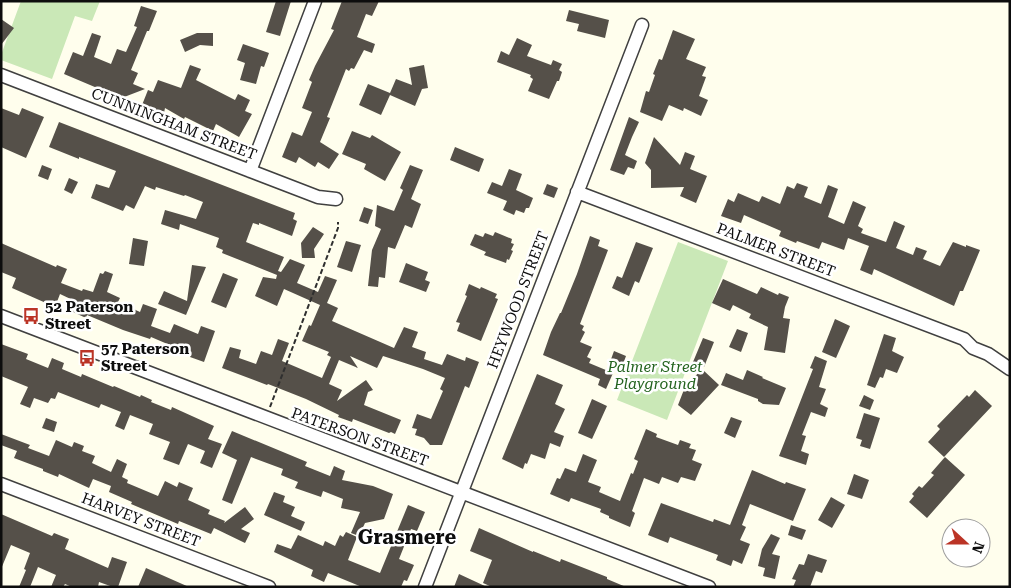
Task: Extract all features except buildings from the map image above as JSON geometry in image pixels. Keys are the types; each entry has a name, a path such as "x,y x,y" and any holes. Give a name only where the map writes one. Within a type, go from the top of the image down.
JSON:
{"street":[{"path":"250,170 315,1"},
{"name":"HEYWOOD STREET","path":"425,587 642,25"},
{"name":"CUNNINGHAM STREET","path":"1,75 318,197 336,198"},
{"name":"PALMER STREET","path":"577,192 964,339 973,348 988,354 1010,369"},
{"name":"PATERSON STREET","path":"1,316 265,419 709,587"},
{"name":"HARVEY STREET","path":"1,484 269,587"}],"path":[{"path":"265,419 338,228 338,222"}],"green space":[{"path":"21,1 100,1 92,21 75,16 52,79 1,60 1,55"},
{"name":"Palmer Street Playground","path":"678,242 728,261 667,420 617,400"}],"place":[{"name":"52 Paterson Street","path":"31,316"},
{"name":"57 Paterson Street","path":"87,358"}],"district":[{"name":"Grasmere","path":"407,537"}]}
